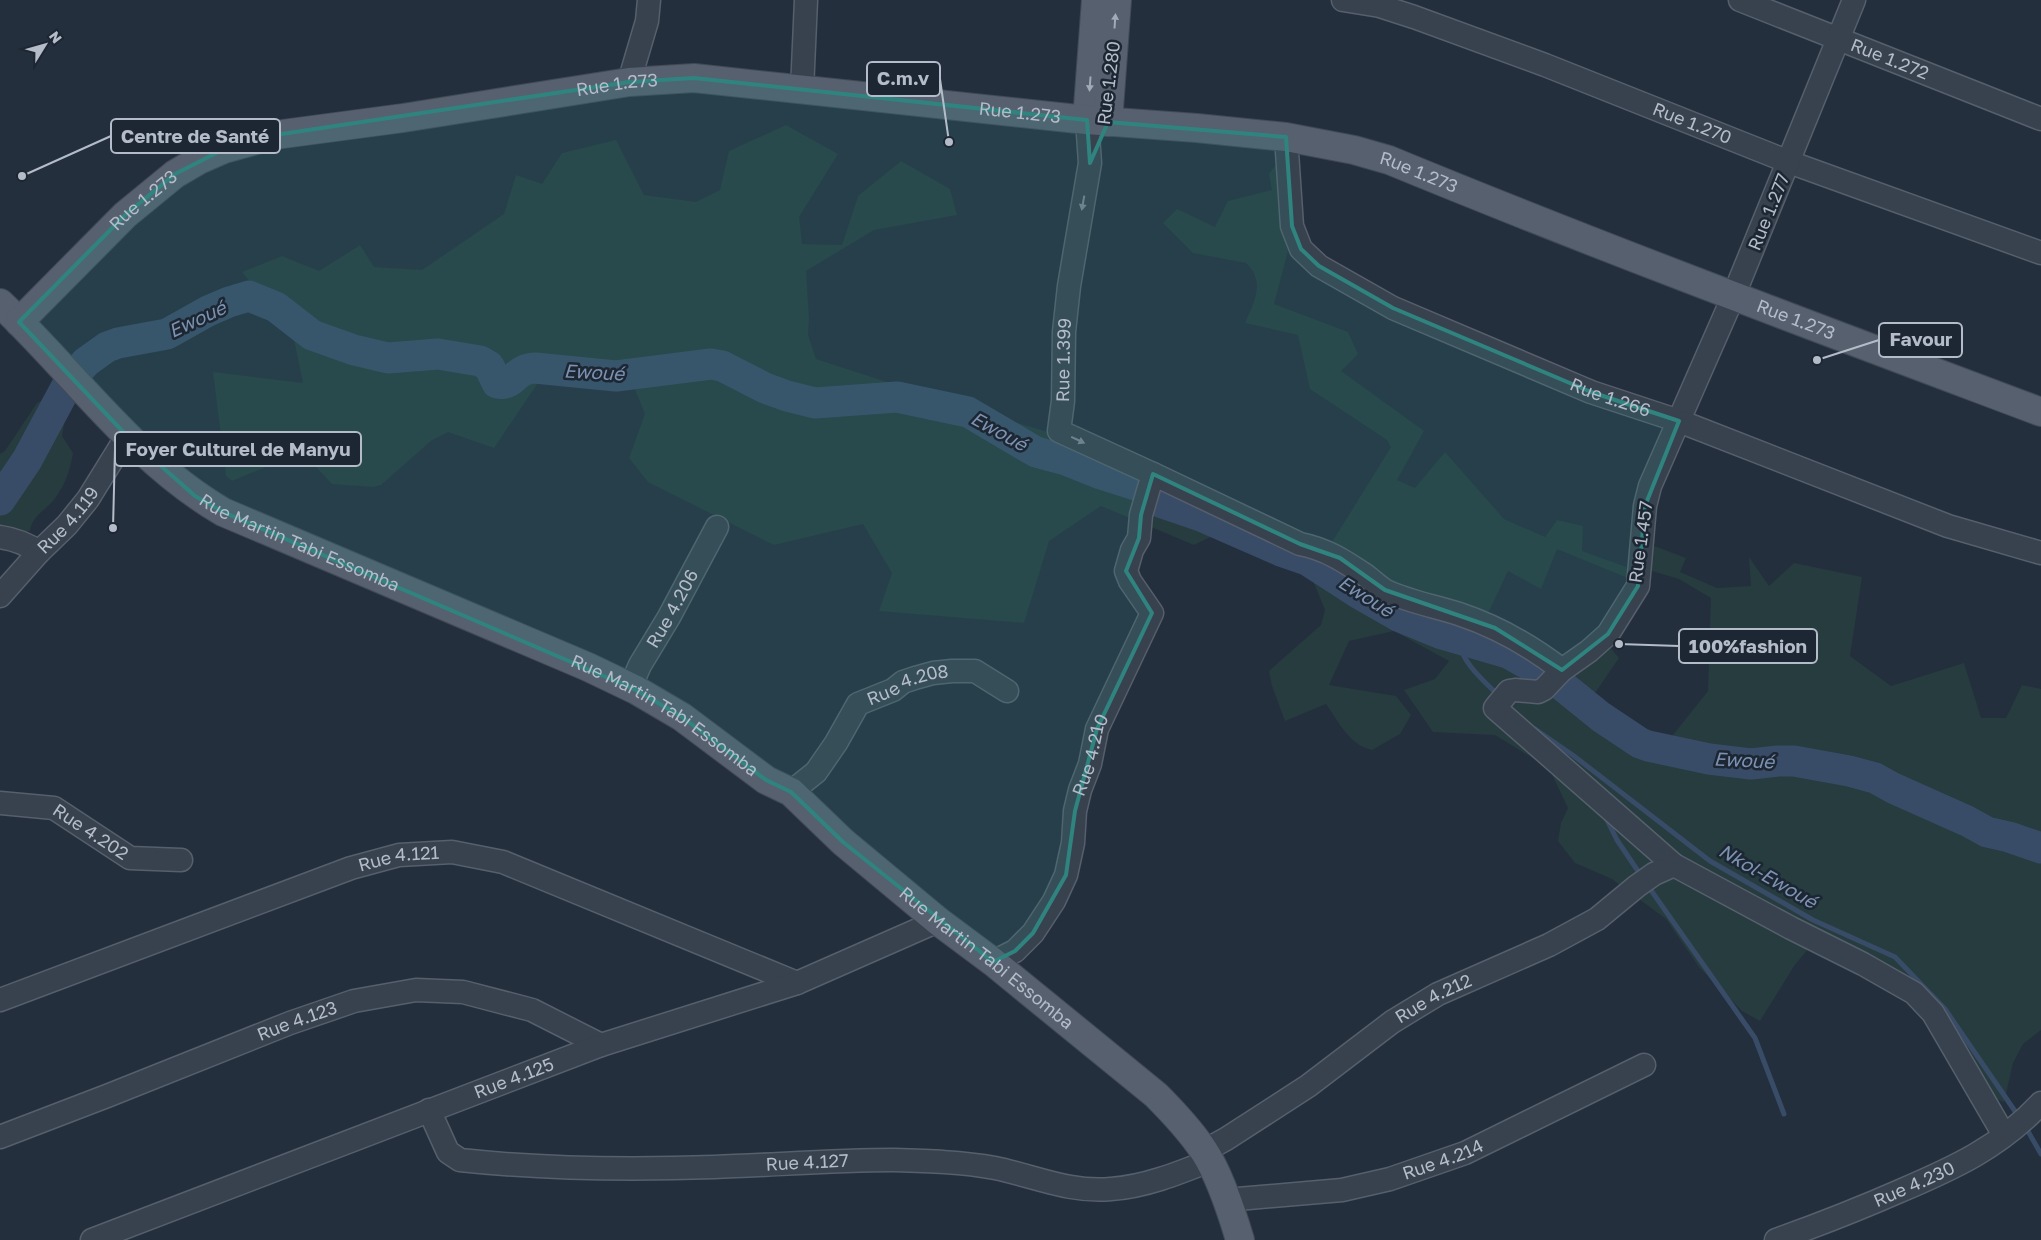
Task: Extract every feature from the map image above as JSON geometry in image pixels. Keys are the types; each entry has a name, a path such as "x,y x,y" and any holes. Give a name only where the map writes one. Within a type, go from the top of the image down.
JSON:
{"main road":[{"name":"Rue 1.280","path":"1096,0 1098,121"},
{"name":"Rue 1.280","path":"1098,121 1117,0"},
{"name":"Rue 1.273","path":"20,322 125,215 175,174 199,160 224,150 275,135 403,118 629,82 694,78 1098,121 1286,137 1354,150 1390,160 1733,297 2041,412"},
{"name":"Rue Martin Tabi Essomba","path":"0,303 127,436 195,496 223,512 588,667 636,690 682,717 766,780 791,792 844,842 938,921 993,962 1156,1094 1177,1116 1206,1156 1226,1200 1240,1240"}],"street":[{"path":"629,82 643,42 648,21 649,0"},
{"path":"802,90 806,0"},
{"name":"Rue 1.270","path":"1343,0 1380,6 1414,17 1545,65 1789,162 2041,254"},
{"name":"Rue 1.272","path":"1740,0 2041,119"},
{"name":"Rue 1.277","path":"1679,421 1733,297 1854,0"},
{"name":"Rue 1.280","path":"1090,163 1098,121"},
{"name":"Rue 1.266","path":"1286,137 1292,226 1301,249 1319,266 1392,308 1591,392 1679,421 1948,526 2041,553"},
{"name":"Rue 1.399","path":"1090,163 1069,286 1064,332 1062,407 1059,431 1152,477"},
{"name":"Rue 1.457","path":"1655,875 1502,700 1515,690 1538,692 1544,689 1562,670 1589,651 1608,634 1638,586 1645,506 1650,486 1679,421"},
{"name":"Rue 4.119","path":"0,596 39,552 67,525 88,499 127,436"},
{"path":"1152,477 1300,544 1316,547 1340,558 1385,590 1495,628 1546,658 1562,670"},
{"name":"Rue 4.210","path":"993,962 1015,951 1033,933 1054,902 1066,874 1073,843 1075,811 1090,764 1097,729 1152,613 1130,582 1126,570 1132,550 1139,538 1141,514 1152,477"},
{"name":"Rue 4.206","path":"636,690 633,681 640,665 717,527"},
{"path":"0,537 10,538 39,552"},
{"name":"Rue 4.208","path":"791,792 816,772 836,743 858,704 893,690 904,682 933,673 975,671 1007,691"},
{"name":"Rue 4.202","path":"0,803 54,808 130,858 180,860"},
{"name":"Rue 4.121","path":"0,1000 351,868 399,855 452,852 503,862 797,982"},
{"path":"1655,875 1791,928 1914,992 2027,1118"},
{"name":"Rue 4.212","path":"1206,1156 1226,1139 1308,1086 1392,1022 1438,994 1549,945 1597,919 1655,875"},
{"name":"Rue 4.125","path":"92,1240 601,1045 797,982 938,921"},
{"name":"Rue 4.123","path":"0,1137 299,1020 354,1001 416,990 463,992 532,1010 601,1045"},
{"name":"Rue 4.214","path":"1226,1200 1342,1190 1390,1179 1465,1152 1644,1065"},
{"name":"Rue 4.127","path":"428,1110 452,1157 460,1160 512,1166 630,1168 890,1160 941,1162 995,1168 1080,1189 1111,1189 1155,1180 1206,1156"},
{"name":"Rue 4.230","path":"1776,1240 1852,1212 1950,1170 1978,1155 2027,1118"}],"highlighted area":[{"path":"694,78 1087,120 1090,163 1108,122 1286,137 1292,226 1301,249 1319,266 1393,308 1591,392 1679,421 1645,506 1638,586 1608,634 1562,670 1495,628 1385,590 1340,558 1300,544 1153,474 1141,515 1139,538 1126,571 1152,613 1097,729 1075,811 1066,875 1033,933 1015,951 993,962 843,842 791,792 766,780 682,717 636,690 223,512 195,496 127,436 19,322 125,215 175,174 224,149 275,135 629,82"}],"green space":[{"path":"786,125 838,154 799,217 802,244 842,245 858,196 901,161 950,189 957,215 874,230 806,271 808,335 816,359 1048,432 1066,444 1329,547 1391,447 1387,440 1310,389 1298,335 1245,323 1255,300 1257,285 1256,277 1246,263 1193,253 1163,223 1177,209 1215,227 1228,201 1272,190 1269,174 1277,163 1288,251 1274,304 1348,332 1358,354 1341,371 1424,431 1397,480 1415,488 1445,452 1504,519 1545,537 1557,520 1583,526 1582,551 1632,569 1649,544 1686,558 1680,572 1717,588 1751,586 1749,557 1769,586 1794,563 1862,577 1850,656 1891,686 1964,663 1981,718 2006,718 2022,685 2041,689 2041,1030 2023,1044 2013,1063 2004,1102 1986,1095 1930,1005 1809,948 1794,966 1760,1021 1742,1011 1699,967 1666,919 1612,879 1575,863 1558,841 1561,823 1568,808 1549,768 1495,735 1433,732 1404,690 1435,679 1449,661 1394,631 1349,641 1329,685 1396,696 1411,715 1400,734 1372,750 1364,747 1345,732 1326,704 1285,721 1272,686 1269,671 1321,625 1325,610 1307,566 1219,533 1194,545 1101,506 1049,541 1024,623 879,611 892,573 863,524 774,545 648,482 629,458 645,414 632,382 544,374 494,448 448,432 432,440 381,485 373,487 332,484 302,452 232,481 226,476 213,372 303,383 292,330 242,272 282,256 319,271 360,245 374,267 422,270 504,214 516,175 542,184 562,153 616,140 644,195 696,202 720,190 729,151","holes":["1557,549 1640,583 1645,569 1679,579 1711,598 1708,691 1669,740 1639,728 1593,696 1619,658 1606,643 1563,677 1482,626 1508,571 1541,589"]},
{"path":"58,392 67,405 62,436 73,453 65,481 56,497 31,525 30,531 22,533 0,526 0,454 5,451 37,403"}],"waterway":[{"name":"Ewoué","path":"0,500 27,460 70,380 86,362 107,347 118,343 167,334 208,311 249,296 276,307 312,335 354,350 388,358 438,354 480,361 489,366 497,383 501,384 508,382 523,371 534,368 616,376 711,364 722,366 765,388 815,403 897,397 968,412 1036,452 1066,460 1101,474 1145,488 1160,502 1201,516 1281,551 1307,560 1400,617 1439,633 1508,653 1554,679 1601,717 1640,743 1709,759 1751,764 1794,761 1849,771 1875,778 1987,832 2041,848"},
{"name":"Nkol-Ewoué","path":"1458,639 1460,648 1468,663 1499,696"},
{"name":"Nkol-Ewoué","path":"1535,729 1574,756 1710,861 1813,920 1895,957 1945,1009 2019,1117"},
{"path":"1605,816 1617,840 1642,877"},
{"path":"1648,886 1755,1038 1784,1114"},
{"name":"Nkol-Ewoué","path":"2025,1126 2041,1154"}],"place":[{"name":"C.m.v","path":"949,142"},
{"name":"Centre de Santé","path":"22,176"},
{"name":"Favour","path":"1817,360"},
{"name":"Foyer Culturel de Manyu","path":"113,528"},
{"name":"100%fashion","path":"1619,644"}]}
